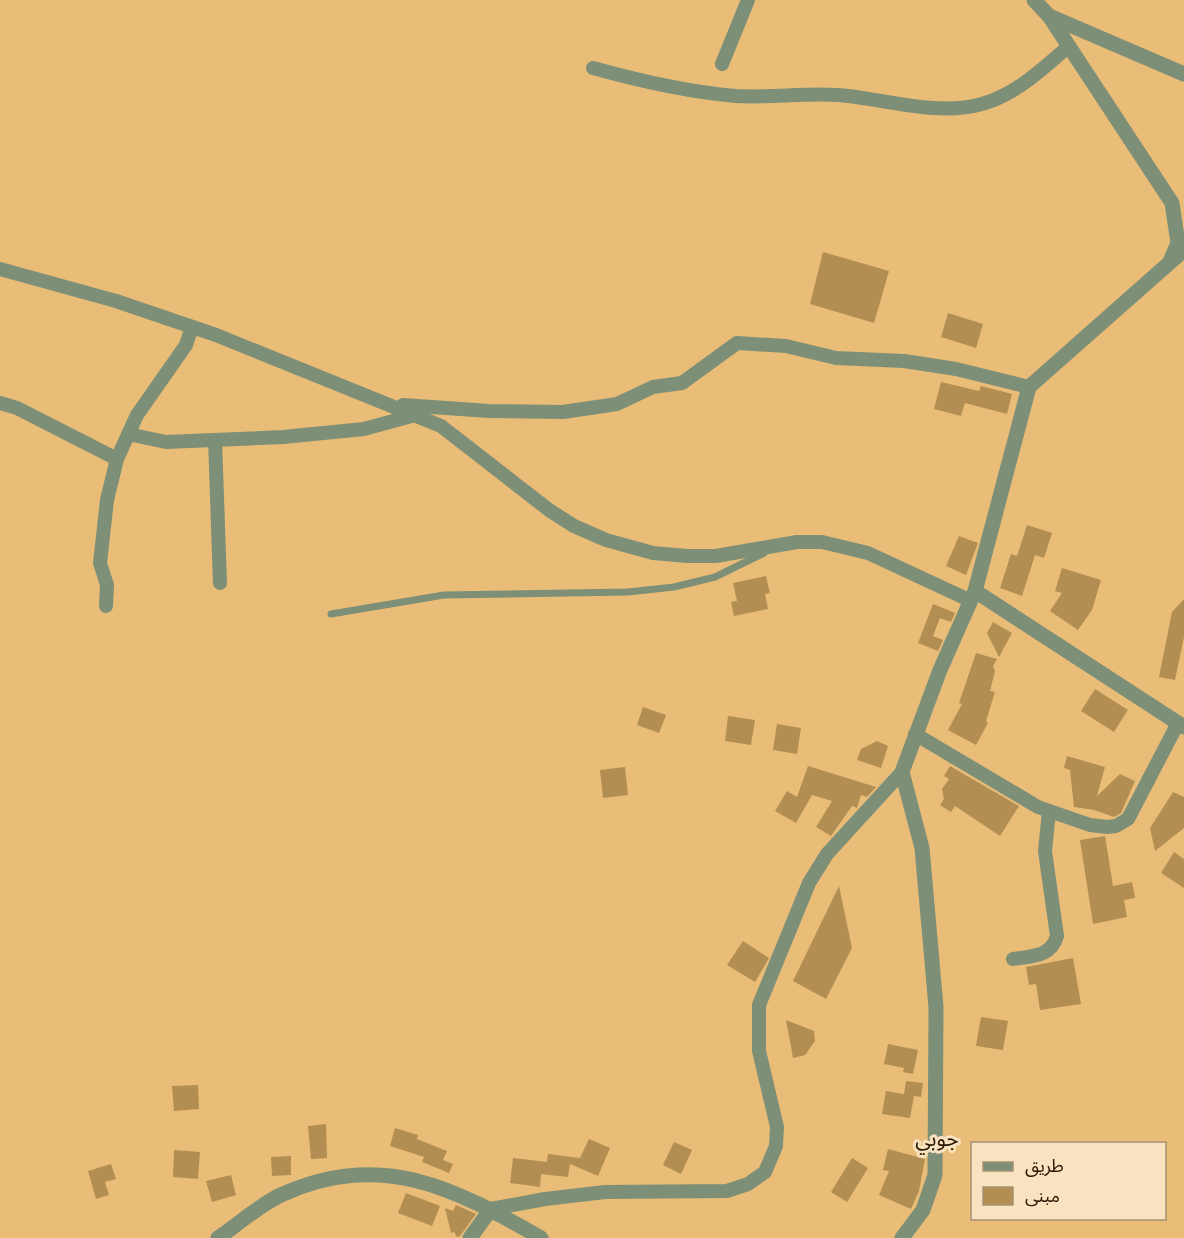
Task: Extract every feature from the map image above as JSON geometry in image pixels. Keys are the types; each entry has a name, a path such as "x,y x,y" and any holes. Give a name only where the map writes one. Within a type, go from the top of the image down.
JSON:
{"street":[{"path":"722,64 748,0"},
{"path":"1035,0 1049,16 1172,203 1178,243 1169,263"},
{"path":"1049,16 1184,74"},
{"path":"593,68 658,86 737,96 836,95 946,108 981,104 1006,94 1026,82 1069,46"},
{"path":"470,1238 491,1209 545,1199 605,1192 727,1191 748,1184 765,1172 776,1146 777,1127 759,1051 757,1027 759,1005 809,883 827,854 902,772 915,734 972,596 1029,387 1183,252"},
{"path":"0,269 116,301 192,327 441,426 549,510 606,540 653,553 687,556 716,556 780,545 822,542 868,553 972,596 1181,725 1128,819 1107,828 1049,811 1011,793 915,734"},
{"path":"106,606 107,585 100,563 107,500 117,459 137,416 186,345 192,327"},
{"path":"390,404 489,411 563,412 617,405 653,387 682,383 737,343 786,346 836,358 903,361 956,369 1029,387"},
{"path":"0,403 17,408 117,459"},
{"path":"128,434 166,442 323,435 364,429 415,415"},
{"path":"214,440 220,583"},
{"path":"902,772 921,848 936,1007 935,1175 923,1210 902,1238"},
{"path":"1013,959 1046,953 1054,946 1057,936 1045,850 1049,811"},
{"path":"218,1238 281,1195 330,1178 376,1174 438,1185 491,1209 541,1238"}],"lane":[{"path":"331,614 444,595 628,592 674,587 715,577 780,545"}],"building":[{"path":"823,252 889,271 874,323 810,304"},
{"path":"948,313 983,324 976,348 941,337"},
{"path":"941,382 979,391 981,386 1012,394 1007,414 965,403 961,416 934,409"},
{"path":"1027,525 1052,533 1044,558 1035,555 1022,596 1000,588 1011,554 1017,556"},
{"path":"959,536 978,543 966,575 946,566"},
{"path":"1062,568 1101,580 1092,610 1078,630 1050,611 1062,593 1055,591"},
{"path":"766,576 770,593 765,594 768,609 734,616 731,602 737,601 733,583"},
{"path":"1184,599 1184,637 1175,680 1159,677 1172,612"},
{"path":"933,604 955,613 951,622 940,618 933,636 943,640 938,651 918,643"},
{"path":"993,622 1012,633 999,657 987,633"},
{"path":"976,653 997,659 993,666 995,671 990,691 995,692 986,721 988,723 976,745 948,730 962,704 959,703"},
{"path":"1095,689 1128,710 1114,732 1081,711"},
{"path":"643,707 666,715 659,733 637,725"},
{"path":"728,716 755,720 751,745 725,741"},
{"path":"777,724 801,728 797,754 773,750"},
{"path":"877,741 888,746 881,768 857,760 861,749"},
{"path":"1067,756 1105,767 1097,796 1120,774 1135,781 1121,813 1114,817 1094,810 1074,807 1070,770 1064,768"},
{"path":"808,766 876,787 867,797 861,795 857,808 852,806 831,836 816,827 832,801 812,795 796,823 775,811 787,791 797,797"},
{"path":"950,766 1019,806 1000,836 955,806 951,812 940,805 944,799 942,789 949,779 944,776"},
{"path":"625,767 628,795 603,798 600,770"},
{"path":"1173,792 1184,797 1184,828 1155,851 1150,828"},
{"path":"1105,836 1113,886 1132,882 1135,898 1124,900 1127,917 1093,924 1080,840"},
{"path":"1174,852 1184,859 1184,888 1161,873"},
{"path":"839,886 852,948 826,999 793,981"},
{"path":"743,941 769,958 755,982 727,965"},
{"path":"1073,958 1081,1004 1040,1010 1036,984 1029,985 1026,967"},
{"path":"981,1017 1008,1021 1003,1050 976,1046"},
{"path":"786,1020 814,1031 815,1041 805,1055 793,1058"},
{"path":"888,1044 918,1050 913,1074 903,1072 904,1068 884,1064"},
{"path":"906,1081 923,1083 921,1097 914,1096 910,1118 882,1114 886,1091 904,1094"},
{"path":"198,1085 199,1109 174,1111 172,1086"},
{"path":"326,1124 327,1158 311,1159 308,1126"},
{"path":"395,1128 418,1135 417,1139 447,1151 443,1160 453,1164 449,1173 422,1162 424,1157 390,1146"},
{"path":"589,1139 610,1148 598,1176 570,1164 568,1177 541,1174 540,1187 510,1183 513,1158 547,1162 548,1154 580,1158"},
{"path":"674,1142 692,1150 681,1174 663,1165"},
{"path":"888,1149 925,1159 919,1191 911,1209 879,1195 889,1171 883,1170"},
{"path":"174,1150 200,1152 198,1179 173,1177"},
{"path":"291,1156 291,1175 272,1176 271,1157"},
{"path":"852,1158 868,1168 847,1202 831,1192"},
{"path":"111,1164 116,1179 105,1182 109,1195 96,1199 88,1171"},
{"path":"231,1175 236,1195 212,1202 206,1181"},
{"path":"406,1193 440,1206 432,1226 398,1213"},
{"path":"456,1205 476,1214 457,1237 454,1232 451,1233 445,1208 453,1211"}],"district":[{"name":"جوبي","path":"937,1139"}]}
